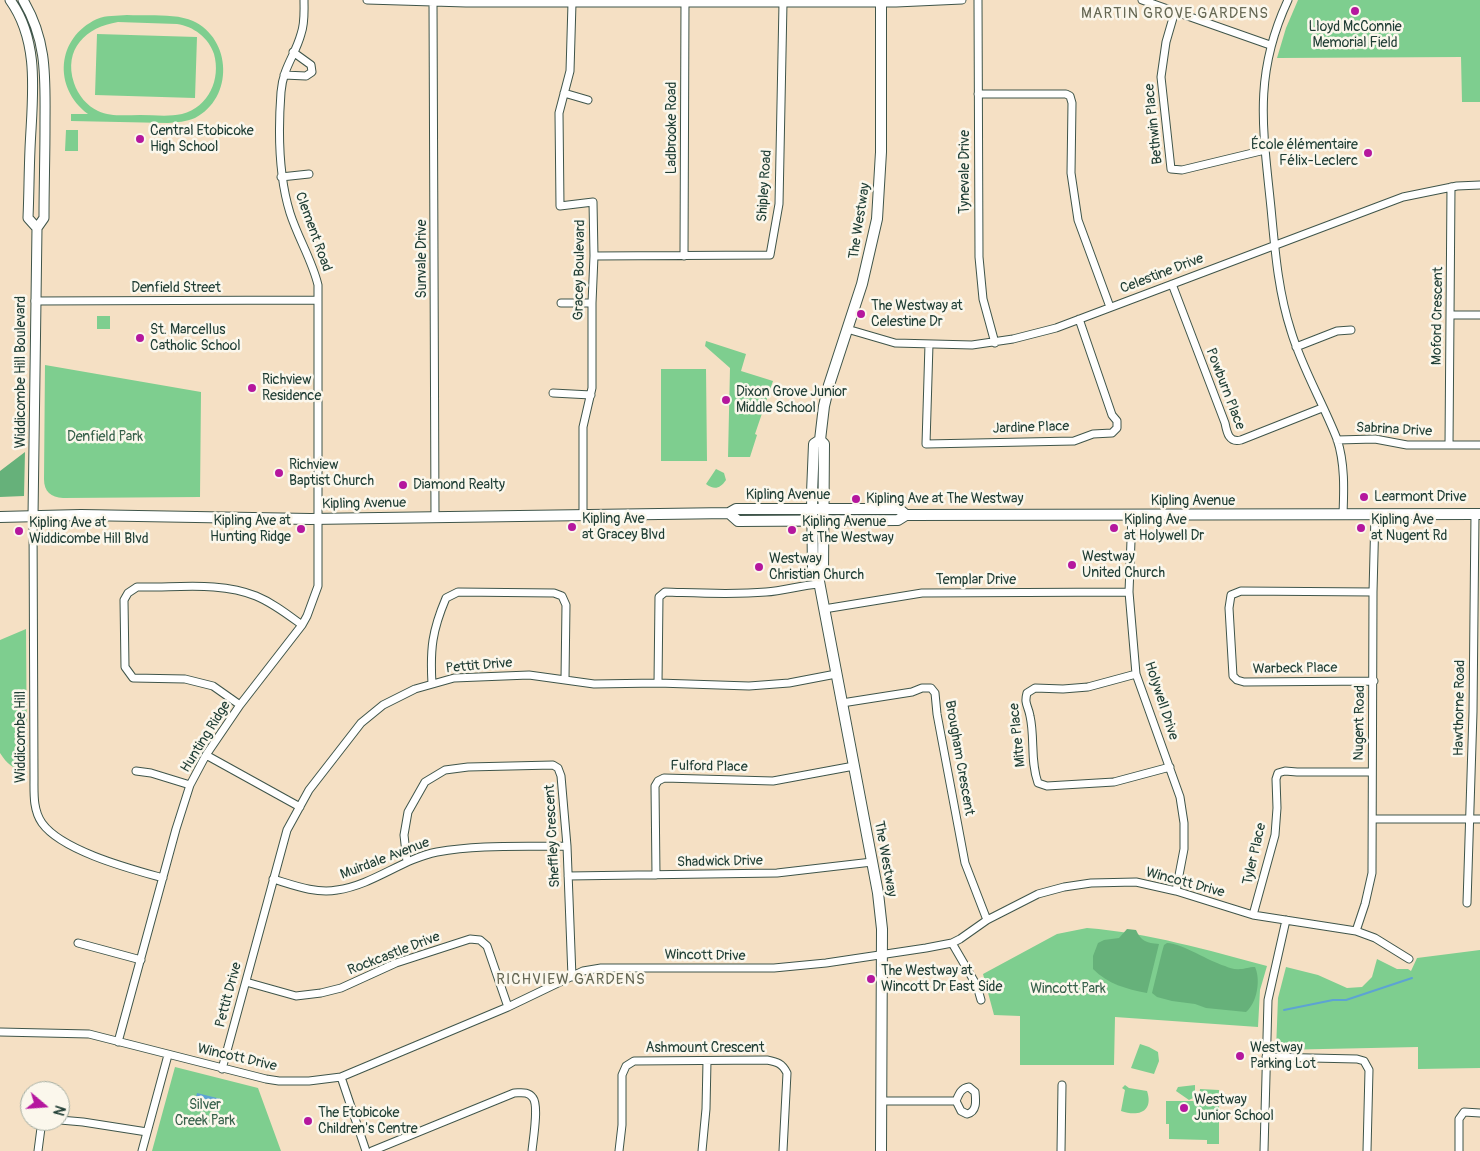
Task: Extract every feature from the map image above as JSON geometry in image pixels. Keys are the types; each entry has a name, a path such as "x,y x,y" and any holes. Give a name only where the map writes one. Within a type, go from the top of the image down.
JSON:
{"main road":[{"name":"The Westway","path":"881,1151 881,920 872,862 819,580 814,571 812,508 814,444 820,440 826,397 868,263 879,202 882,1"},
{"name":"The Westway","path":"819,580 823,570 824,520 824,444 820,440"},
{"name":"Kipling Avenue","path":"0,517 318,519 730,513 736,509 812,508 900,509 906,515"},
{"name":"Kipling Avenue","path":"730,513 738,520 898,520 906,515 1477,514"}],"street":[{"name":"Widdicombe Hill Boulevard","path":"23,0 34,20 45,68 44,218 36,228 34,301 33,516"},
{"name":"Clement Road","path":"304,0 302,33 284,75 281,91 281,177 290,213 314,268 318,285 318,519"},
{"path":"367,0 466,3 686,1 782,3 962,0"},
{"name":"Tynevale Drive","path":"978,0 978,239 983,299 995,343"},
{"path":"1142,0 1270,45"},
{"path":"1288,0 1270,45 1263,95 1265,150 1274,245 1281,298 1296,347 1337,440 1343,474 1342,514"},
{"name":"Widdicombe Hill Boulevard","path":"13,1 22,21 31,55 32,101 28,218 36,228"},
{"name":"Sunvale Drive","path":"433,1 435,516"},
{"name":"Ladbrooke Road","path":"684,256 686,1"},
{"name":"Gracey Boulevard","path":"572,3 570,71 559,113 560,206 593,202 594,256 591,395 583,427 583,515"},
{"name":"Shipley Road","path":"594,256 770,255 779,204 782,3"},
{"name":"Bethwin Place","path":"1175,11 1166,42 1161,77 1171,170 1182,170 1265,150"},
{"path":"284,75 306,76 312,72 311,66 293,52"},
{"path":"31,55 43,53"},
{"path":"564,93 588,100"},
{"path":"978,94 1066,94 1070,96 1072,103 1071,173 1078,220 1110,307"},
{"path":"281,177 309,174"},
{"name":"Celestine Drive","path":"847,330 895,342 972,345 995,343 1043,332 1402,197 1451,187 1480,185"},
{"name":"Moford Crescent","path":"1449,445 1451,187"},
{"name":"Powburn Place","path":"1172,284 1231,440 1241,440 1322,408"},
{"name":"Denfield Street","path":"34,301 318,300"},
{"path":"561,303 592,302"},
{"path":"1451,315 1480,315"},
{"name":"Jardine Place","path":"929,344 926,444 1074,440 1093,434 1112,433 1117,428 1117,421 1112,415 1079,319"},
{"path":"1296,347 1337,331 1351,330"},
{"path":"553,393 591,395"},
{"name":"Sabrina Drive","path":"1337,440 1375,439 1407,445 1480,444"},
{"name":"Nugent Road","path":"1356,931 1372,873 1373,592 1376,514"},
{"name":"Hawthorne Road","path":"1467,903 1476,712 1477,514"},
{"name":"Holywell Drive","path":"1132,515 1129,592 1136,674 1180,797 1184,823 1184,849 1176,891"},
{"name":"Widdicombe Hill","path":"33,516 34,800 37,812 42,823 61,840 114,864 163,878"},
{"name":"Hunting Ridge","path":"118,1042 190,785 206,754 240,704 307,616 318,586 318,519"},
{"path":"658,683 659,597 665,592 713,594 766,592 805,585 819,580"},
{"path":"240,704 213,686 185,679 133,678 125,667 124,600 128,593 137,587 210,587 238,590 276,606 302,625"},
{"name":"Warbeck Place","path":"1373,592 1241,591 1231,595 1229,608 1233,676 1237,680 1244,682 1374,681"},
{"path":"432,684 430,653 433,634 446,598 458,592 554,593 562,596 566,605 565,679"},
{"name":"Templar Drive","path":"824,609 922,593 1129,592"},
{"name":"Pettit Drive","path":"222,1069 287,830 309,790 361,723 383,705 415,689 454,678 529,675 594,684 658,683 750,686 789,683 836,674"},
{"name":"Mitre Place","path":"1136,674 1088,686 1063,689 1035,688 1027,693 1025,702 1030,715 1035,774 1038,783 1046,786 1114,782 1170,768"},
{"name":"Brougham Crescent","path":"842,703 912,692 922,688 931,688 935,693 937,714 965,863 987,920"},
{"path":"206,754 300,806"},
{"name":"Sheffley Crescent","path":"406,862 404,835 408,812 425,782 444,770 468,767 553,765 558,768 561,776 568,846 572,977"},
{"name":"Fulford Place","path":"656,875 655,786 658,781 664,778 773,781 854,766"},
{"path":"136,771 151,773 190,785"},
{"name":"Tyler Place","path":"1253,915 1275,835 1277,808 1276,779 1278,773 1285,771 1372,772"},
{"path":"1373,819 1480,820"},
{"name":"Muirdale Avenue","path":"273,879 312,890 336,891 360,884 406,862 435,853 467,847 568,846"},
{"name":"Shadwick Drive","path":"568,876 777,874 872,862"},
{"name":"Wincott Drive","path":"0,1032 89,1034 222,1069 279,1081 341,1077 508,1006 583,971 601,968 774,968 818,964 926,948 952,943 987,920 1038,894 1082,884 1136,882 1176,891 1253,915 1356,931 1375,938 1409,960"},
{"path":"1264,1151 1268,1000 1286,920"},
{"name":"Rockcastle Drive","path":"246,982 296,996 322,994 341,988 396,963 470,939 480,940 487,946 508,1006"},
{"path":"78,943 141,960"},
{"path":"952,943 977,986 981,1000"},
{"path":"142,1151 168,1055"},
{"path":"1266,1058 1358,1059 1364,1061 1369,1070 1367,1151"},
{"name":"Ashmount Crescent","path":"619,1151 622,1125 622,1074 626,1066 634,1061 767,1060 784,1066 787,1073 783,1151"},
{"path":"702,1151 706,1109 707,1061"},
{"path":"341,1077 366,1151"},
{"path":"1061,1151 1062,1084"},
{"path":"372,1151 514,1093 526,1092 533,1098 535,1106 532,1151"},
{"path":"881,1101 956,1101"},
{"path":"1459,1151 1460,1119 1464,1112 1480,1113"},
{"path":"70,1121 147,1132"},
{"path":"38,1151 41,1131"}],"green space":[{"path":"1298,0 1480,0 1480,102 1462,102 1461,57 1277,58 1286,28"},
{"path":"123,15 161,15 186,18 206,30 215,41 221,54 223,69 222,83 217,97 208,109 195,118 182,122 71,121 71,114 88,114 69,91 65,78 64,64 73,38 83,27 97,19","holes":["118,22 177,24 189,27 200,34 212,48 214,54 216,63 214,82 206,99 199,105 177,115 119,115 98,111 83,100 74,83 71,71 75,50 87,35 96,29"]},
{"path":"97,34 197,37 195,98 95,95"},
{"path":"66,130 78,130 78,151 65,151"},
{"path":"97,316 110,316 110,329 97,329"},
{"path":"706,341 746,354 741,371 773,381 755,434 757,435 750,457 728,457 730,368 705,346"},
{"name":"Denfield Park","path":"45,365 201,392 200,497 63,498 49,493 45,487 44,479"},
{"path":"661,369 706,369 707,461 661,461"},
{"path":"25,452 24,496 0,497 0,471"},
{"path":"716,469 724,473 726,480 719,487 714,488 706,484"},
{"path":"26,629 27,772 11,766 0,753 0,640"},
{"name":"Wincott Park","path":"1087,928 1155,938 1267,966 1260,990 1258,1027 1115,1017 1114,1065 1020,1065 1020,1016 994,1015 983,974 1057,934"},
{"path":"1127,929 1136,930 1144,941 1159,944 1147,993 1118,985 1105,979 1093,969 1093,956 1098,943 1104,940 1119,938"},
{"path":"1167,943 1181,946 1230,968 1255,967 1258,985 1250,1008 1246,1012 1206,1008 1157,997 1152,993 1164,945"},
{"path":"1480,950 1480,1068 1418,1069 1418,1047 1276,1050 1278,998 1286,967 1318,975 1347,988 1362,987 1372,977 1377,959 1397,969 1408,969 1411,971 1417,958"},
{"path":"1140,1044 1158,1052 1159,1061 1154,1074 1131,1068"},
{"name":"Silver Creek Park","path":"175,1067 258,1088 281,1151 152,1151"},
{"path":"1125,1085 1129,1088 1147,1091 1148,1104 1143,1111 1127,1113 1121,1111 1125,1090 1122,1088"},
{"path":"1195,1085 1195,1097 1189,1100 1176,1091 1178,1087"},
{"path":"1200,1089 1219,1090 1219,1144 1207,1144 1207,1140 1169,1139 1169,1124 1166,1124 1166,1101 1193,1101 1199,1098"}],"water":[{"path":"197,1093 221,1099 218,1112 194,1105"}],"waterway":[{"path":"1284,1010 1333,1000 1346,1000 1412,978"}],"place":[{"name":"Lloyd McConnie Memorial Field","path":"1355,11"},
{"name":"Central Etobicoke High School","path":"140,139"},
{"name":"École élémentaire Félix-Leclerc","path":"1368,153"},
{"name":"The Westway at Celestine Dr","path":"861,314"},
{"name":"St. Marcellus Catholic School","path":"140,338"},
{"name":"Richview Residence","path":"252,388"},
{"name":"Dixon Grove Junior Middle School","path":"726,400"},
{"name":"Richview Baptist Church","path":"279,473"},
{"name":"Diamond Realty","path":"403,485"},
{"name":"Learmont Drive","path":"1364,497"},
{"name":"Kipling Ave at The Westway","path":"856,499"},
{"name":"Kipling Ave at Gracey Blvd","path":"572,527"},
{"name":"Kipling Ave at Holywell Dr","path":"1114,528"},
{"name":"Kipling Ave at Nugent Rd","path":"1361,528"},
{"name":"Kipling Ave at Hunting Ridge","path":"301,529"},
{"name":"Kipling Avenue at The Westway","path":"792,530"},
{"name":"Kipling Ave at Widdicombe Hill Blvd","path":"19,531"},
{"name":"Westway United Church","path":"1072,565"},
{"name":"Westway Christian Church","path":"759,567"},
{"name":"The Westway at Wincott Dr East Side","path":"871,979"},
{"name":"Westway Parking Lot","path":"1240,1056"},
{"name":"Westway Junior School","path":"1184,1108"},
{"name":"The Etobicoke Children's Centre","path":"308,1121"}],"district":[{"name":"MARTIN GROVE GARDENS","path":"1175,14"},
{"name":"RICHVIEW GARDENS","path":"571,980"}]}
